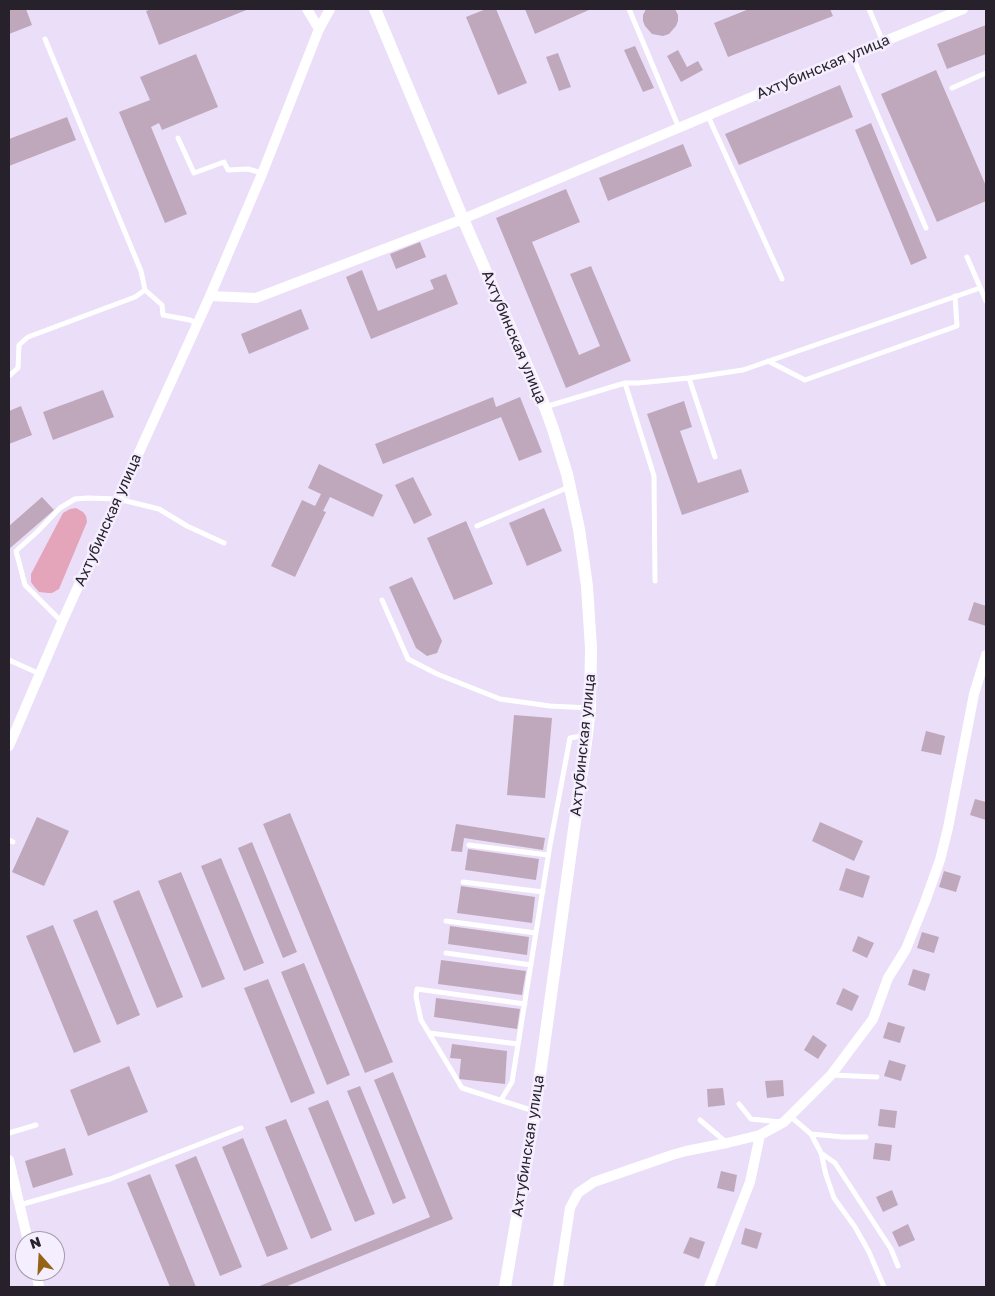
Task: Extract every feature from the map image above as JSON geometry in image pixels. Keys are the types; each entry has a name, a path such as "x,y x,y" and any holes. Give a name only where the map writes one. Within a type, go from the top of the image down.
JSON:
{"street":[{"path":"307,9 318,29"},
{"name":"Ахтубинская улица","path":"9,746 62,622 198,324 262,174 318,29 330,9"},
{"name":"Ахтубинская улица","path":"375,9 553,428 570,487 579,529 587,586 592,648 587,735 535,1111 503,1286"},
{"name":"Ахтубинская улица","path":"210,296 256,298 463,219 963,9"},
{"path":"558,1287 570,1208 578,1193 594,1182 686,1151 760,1135 787,1119 831,1075 873,1019 888,978 906,948 940,860 974,694 986,655"},
{"path":"709,1287 750,1182 760,1135"},
{"path":"9,1160 26,1231"}],"lane":[{"path":"629,9 679,128"},
{"path":"869,9 883,42"},
{"path":"45,40 142,271 145,290 162,305 163,315 190,320 198,324"},
{"path":"851,55 926,228"},
{"path":"952,88 986,72"},
{"path":"708,115 782,279"},
{"path":"178,138 194,173 224,162 228,170 248,169 262,174"},
{"path":"967,257 986,301"},
{"path":"545,408 625,382 638,383 689,378 743,370 980,288"},
{"path":"9,376 18,368 19,345 28,337 135,297 145,290"},
{"path":"768,361 805,380 957,326 955,296"},
{"path":"689,378 715,457"},
{"path":"625,382 654,476 655,581"},
{"path":"477,526 570,487"},
{"path":"62,622 25,585 16,551 60,508 75,498 118,499 159,509 187,526 224,543"},
{"path":"382,600 408,659 437,674 500,698 550,706 590,708"},
{"path":"9,660 40,674"},
{"path":"501,1100 512,1082 548,855 570,738 587,735"},
{"path":"469,845 548,855"},
{"path":"463,882 542,892"},
{"path":"446,921 536,933"},
{"path":"446,953 531,965"},
{"path":"525,1004 417,989 416,997 421,1020 462,1088 535,1111"},
{"path":"429,1033 518,1044"},
{"path":"831,1075 877,1077"},
{"path":"739,1104 751,1119 787,1119 811,1134 866,1137"},
{"path":"700,1120 727,1143"},
{"path":"9,1133 36,1125"},
{"path":"20,1205 110,1179 241,1128"},
{"path":"811,1134 822,1153 826,1175 834,1198 855,1227 869,1252 884,1287"},
{"path":"822,1153 835,1163 890,1249 898,1266"}],"shaded area":[{"path":"76,508 83,512 87,522 59,589 52,593 39,592 31,582 31,574 63,513"}],"building":[{"path":"9,9 26,9 32,25 9,34"},
{"path":"152,9 249,9 159,45 146,11"},
{"path":"486,9 496,9 527,83 498,95 466,17"},
{"path":"525,9 591,9 535,34"},
{"path":"646,9 675,9 678,15 676,26 669,34 663,36 652,34 643,21"},
{"path":"749,9 830,9 833,16 728,57 714,23"},
{"path":"986,25 986,54 947,69 937,44"},
{"path":"635,46 654,88 643,92 624,50"},
{"path":"678,50 687,67 698,61 703,70 681,82 667,56"},
{"path":"558,53 571,87 559,91 546,57"},
{"path":"196,54 218,107 162,130 159,123 151,127 187,214 165,223 119,112 150,100 140,77"},
{"path":"936,70 986,186 986,201 937,222 881,94"},
{"path":"840,85 853,117 739,165 725,134"},
{"path":"67,117 76,140 9,166 9,139"},
{"path":"871,123 927,258 911,265 855,130"},
{"path":"683,144 692,166 608,201 599,178"},
{"path":"566,189 580,222 532,242 579,355 600,346 570,274 591,266 631,361 566,388 496,218"},
{"path":"420,242 426,257 396,269 390,254"},
{"path":"362,270 378,311 434,289 430,280 446,274 458,304 371,339 346,277"},
{"path":"301,309 309,329 249,354 241,334"},
{"path":"103,390 114,417 53,440 43,412"},
{"path":"493,397 496,407 520,397 542,452 519,461 501,417 383,464 375,444"},
{"path":"684,401 692,427 680,431 698,483 741,469 749,492 682,515 647,414"},
{"path":"21,406 32,435 9,444 9,411"},
{"path":"319,464 383,495 373,517 330,497 323,511 326,512 295,577 271,566 302,500 315,506 321,494 308,488"},
{"path":"413,477 432,515 414,524 395,485"},
{"path":"42,497 54,510 9,549 9,526"},
{"path":"544,508 562,551 527,566 509,523"},
{"path":"466,521 493,584 454,600 427,538"},
{"path":"412,577 442,641 437,653 427,656 416,648 389,587"},
{"path":"974,602 986,606 986,626 968,620"},
{"path":"514,715 552,718 545,798 507,795"},
{"path":"926,731 945,736 941,755 921,751"},
{"path":"975,799 986,802 986,820 970,815"},
{"path":"290,813 393,1062 365,1073 263,824"},
{"path":"37,817 69,831 44,886 12,872"},
{"path":"820,822 863,841 854,861 812,841"},
{"path":"456,824 545,838 543,850 464,838 462,852 451,851"},
{"path":"252,842 297,952 283,958 238,848"},
{"path":"468,849 539,859 536,880 465,870"},
{"path":"221,858 264,963 244,971 201,866"},
{"path":"846,868 870,876 863,898 839,890"},
{"path":"944,871 961,876 956,892 939,887"},
{"path":"181,872 225,979 202,988 158,881"},
{"path":"461,886 535,897 532,923 457,913"},
{"path":"139,890 183,997 157,1008 113,901"},
{"path":"97,910 140,1015 117,1025 73,920"},
{"path":"53,925 101,1042 74,1053 26,936"},
{"path":"450,926 529,937 527,955 448,944"},
{"path":"922,932 939,937 934,953 917,948"},
{"path":"858,936 874,943 867,958 852,951"},
{"path":"441,960 526,971 522,995 438,984"},
{"path":"304,963 350,1075 327,1085 281,972"},
{"path":"913,969 930,974 925,991 908,985"},
{"path":"268,979 315,1093 291,1103 244,988"},
{"path":"843,988 859,996 852,1011 836,1004"},
{"path":"436,998 520,1009 517,1029 434,1017"},
{"path":"888,1022 905,1027 900,1043 883,1038"},
{"path":"813,1035 827,1045 818,1059 804,1050"},
{"path":"452,1044 507,1051 505,1084 459,1079 461,1059 450,1058"},
{"path":"889,1060 906,1065 901,1081 884,1076"},
{"path":"129,1066 148,1112 88,1136 70,1090"},
{"path":"393,1072 453,1219 285,1287 257,1287 430,1217 374,1080"},
{"path":"783,1080 784,1096 767,1098 765,1081"},
{"path":"360,1086 406,1198 393,1204 347,1091"},
{"path":"723,1088 725,1105 708,1107 707,1089"},
{"path":"328,1100 375,1214 355,1222 308,1108"},
{"path":"880,1109 897,1111 895,1128 878,1126"},
{"path":"286,1119 332,1230 311,1239 265,1127"},
{"path":"243,1138 288,1249 267,1257 222,1147"},
{"path":"875,1143 892,1145 890,1161 873,1159"},
{"path":"65,1148 73,1175 33,1188 25,1161"},
{"path":"196,1156 242,1267 220,1276 175,1165"},
{"path":"721,1171 737,1175 734,1192 717,1188"},
{"path":"150,1174 196,1287 170,1287 127,1183"},
{"path":"892,1190 898,1205 883,1212 876,1197"},
{"path":"908,1224 915,1240 899,1247 892,1232"},
{"path":"745,1228 762,1233 757,1249 741,1244"},
{"path":"690,1237 705,1242 699,1259 683,1253"}]}
